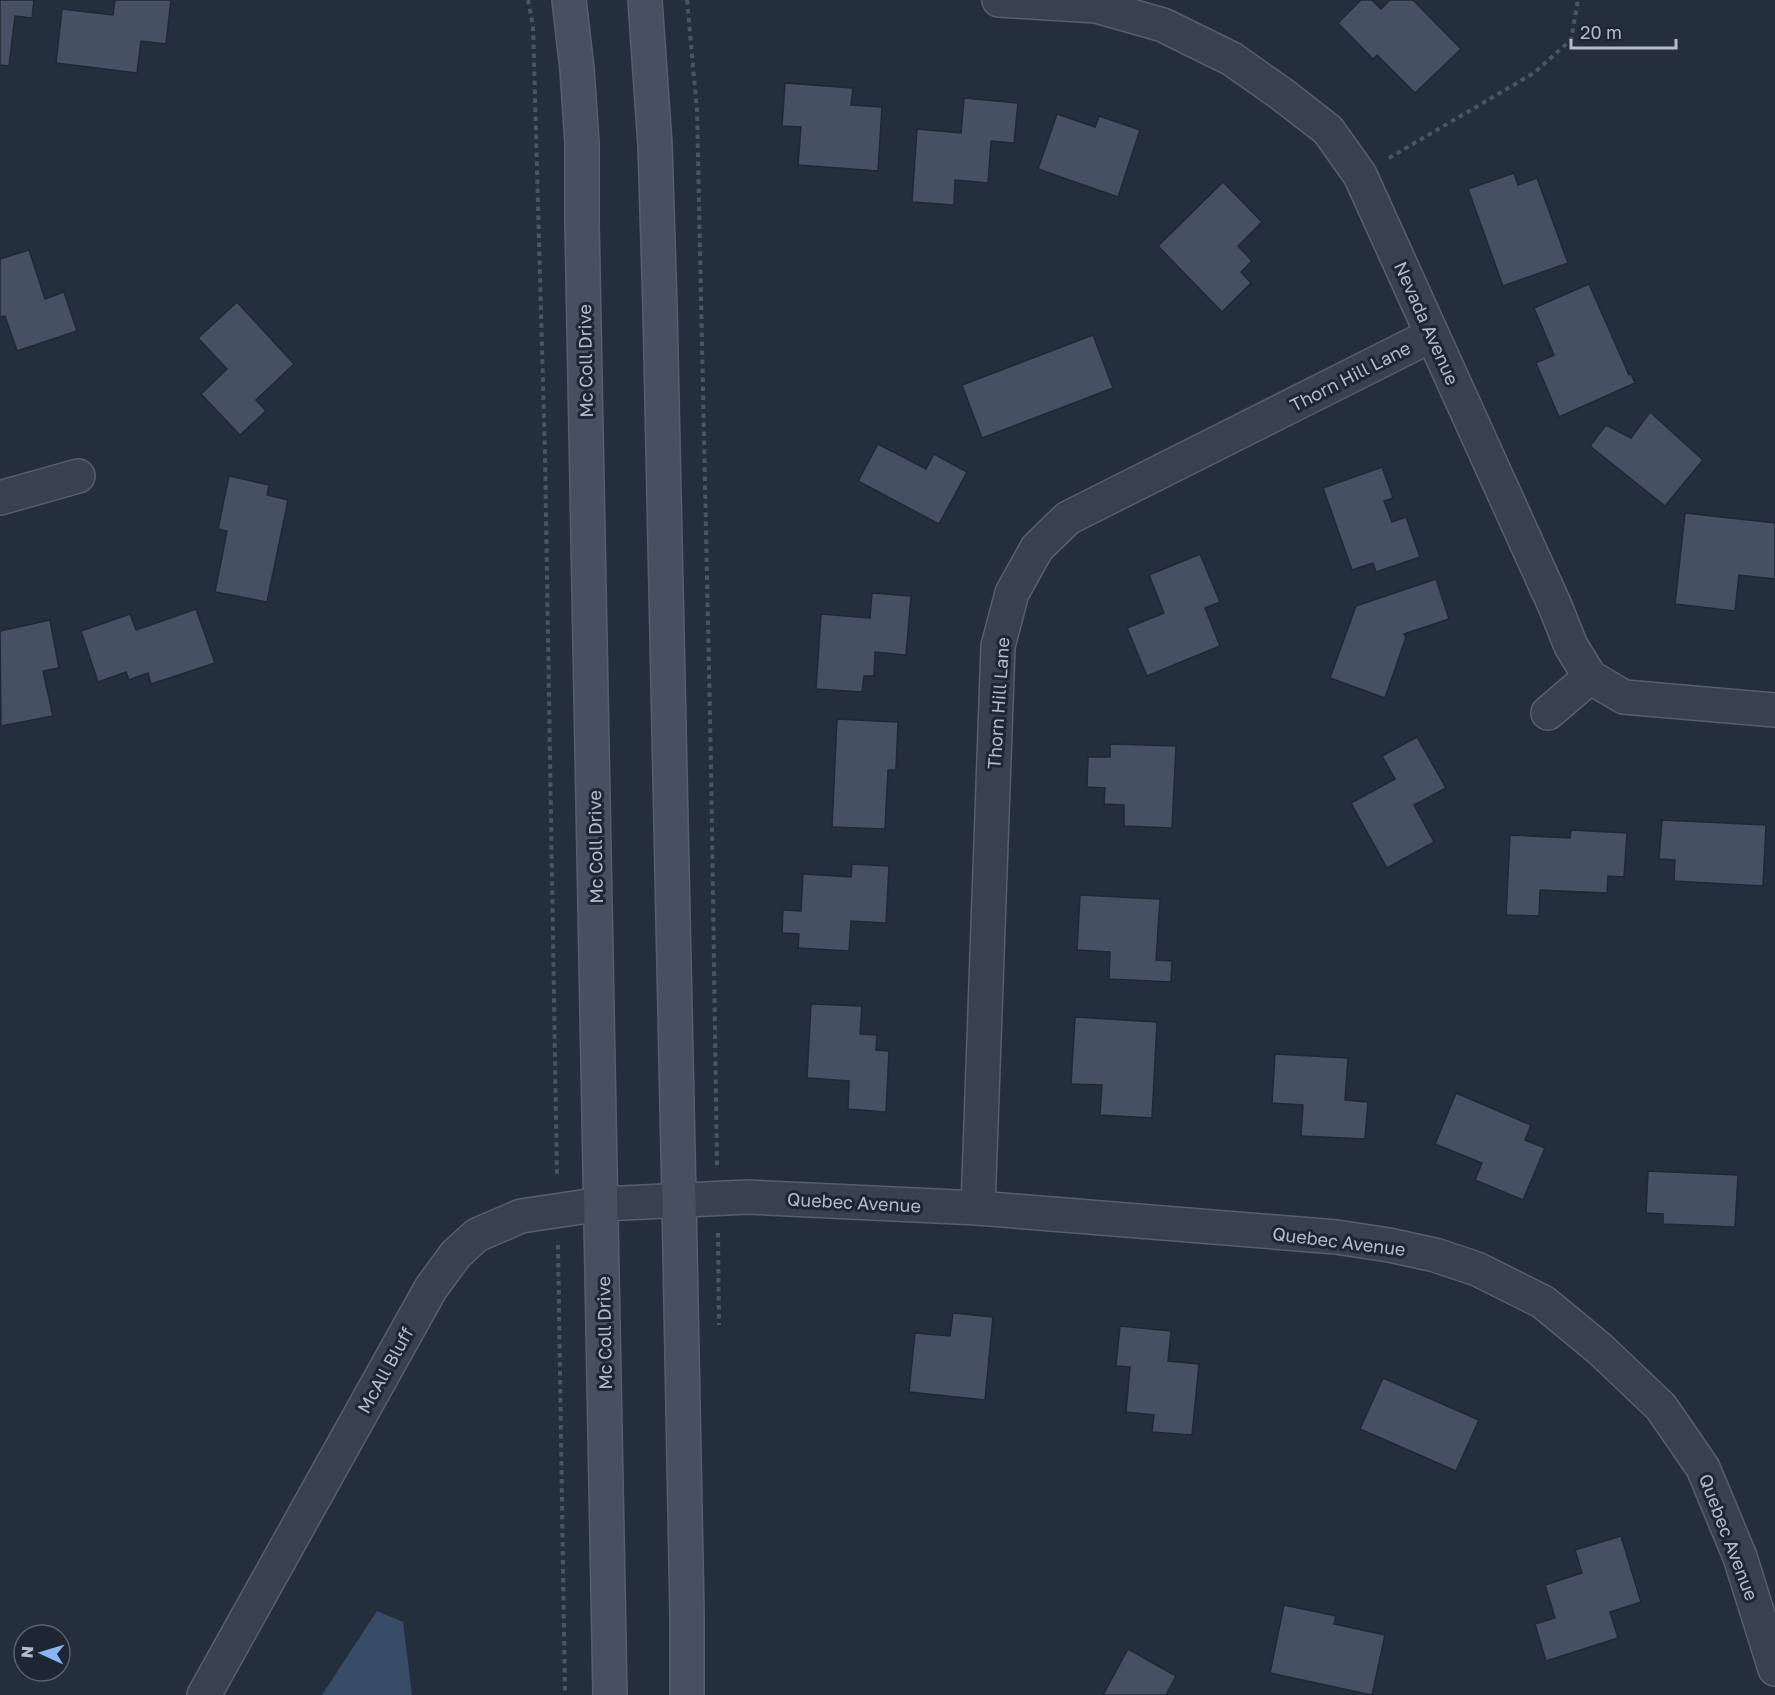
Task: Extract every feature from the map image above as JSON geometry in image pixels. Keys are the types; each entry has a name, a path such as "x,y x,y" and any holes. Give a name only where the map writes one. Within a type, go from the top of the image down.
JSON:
{"main road":[{"name":"Mc Coll Drive","path":"569,0 582,143 610,1695"},
{"path":"645,0 658,223 687,1695"}],"street":[{"name":"Nevada Avenue","path":"999,0 1096,6 1163,25 1232,59 1328,130 1360,176 1556,606 1571,646 1590,677 1624,697 1775,710"},
{"name":"Thorn Hill Lane","path":"978,1208 998,646 1012,593 1037,548 1068,518 1432,335"},
{"path":"0,498 78,476"},
{"path":"1548,713 1590,677"},
{"name":"Quebec Avenue","path":"679,1199 748,1197 978,1208 1336,1238 1389,1245 1435,1255 1478,1269 1543,1302 1600,1349 1661,1407 1703,1468 1740,1557 1775,1669"},
{"name":"McAll Bluff","path":"204,1695 432,1288 456,1254 477,1235 521,1216 602,1204 679,1199"}],"path":[{"path":"528,0 533,26 541,282 565,1695"},
{"path":"687,0 697,110 711,763 719,1328"},
{"path":"1360,176 1534,73 1571,40 1578,0"}],"water":[{"path":"377,1611 403,1622 412,1695 322,1695"}],"building":[{"path":"0,0 34,0 32,18 15,16 9,66 0,65"},
{"path":"115,0 171,0 166,44 141,41 137,73 56,63 62,9 113,15"},
{"path":"1361,0 1372,0 1381,9 1390,0 1413,0 1461,49 1415,93 1377,55 1373,59 1338,23"},
{"path":"785,83 853,88 851,105 882,107 878,171 798,165 801,127 782,126"},
{"path":"964,98 1018,103 1014,143 991,141 988,183 955,180 954,205 912,202 917,129 961,133"},
{"path":"1057,114 1095,127 1099,116 1140,130 1118,197 1038,169"},
{"path":"1514,173 1518,185 1537,178 1568,263 1503,286 1468,189"},
{"path":"1223,182 1262,222 1238,246 1252,261 1241,272 1251,283 1222,312 1158,246"},
{"path":"29,250 45,299 64,292 77,331 17,351 5,316 0,317 0,259"},
{"path":"1589,284 1629,375 1631,374 1635,383 1559,417 1536,363 1554,355 1534,308"},
{"path":"237,302 294,364 256,400 266,411 240,435 201,394 227,369 198,338"},
{"path":"1093,335 1113,388 982,438 962,385"},
{"path":"1650,412 1703,460 1665,506 1590,446 1606,425 1631,438"},
{"path":"878,444 926,469 934,454 967,472 939,524 858,481"},
{"path":"1382,467 1393,498 1384,501 1392,522 1406,517 1420,557 1376,572 1373,563 1352,570 1323,488"},
{"path":"229,476 269,485 267,495 288,500 267,602 215,592 227,531 218,529"},
{"path":"1685,513 1775,523 1775,579 1739,575 1735,611 1675,604"},
{"path":"1200,554 1220,602 1205,608 1220,646 1147,676 1127,628 1164,613 1149,575"},
{"path":"1436,579 1449,619 1404,634 1406,637 1385,698 1330,678 1356,606"},
{"path":"872,593 911,596 906,655 875,652 874,676 864,676 862,692 816,689 821,614 870,618"},
{"path":"196,609 215,663 151,684 148,673 129,680 126,672 98,682 81,631 130,614 136,630"},
{"path":"50,620 59,668 43,671 53,716 1,726 0,631"},
{"path":"837,719 898,722 896,770 888,770 885,829 832,827"},
{"path":"1417,737 1446,788 1414,805 1434,842 1387,868 1351,803 1395,779 1382,756"},
{"path":"1110,744 1176,746 1172,828 1124,826 1124,805 1104,804 1105,788 1087,787 1088,757 1110,757"},
{"path":"1662,820 1766,825 1763,886 1674,881 1675,860 1659,859"},
{"path":"1571,830 1627,833 1624,877 1608,876 1607,893 1540,890 1539,916 1506,915 1510,835 1570,838"},
{"path":"852,864 889,866 886,923 851,921 849,951 798,948 799,934 782,933 783,910 801,911 803,874 851,877"},
{"path":"1080,895 1160,899 1156,960 1172,961 1171,982 1109,979 1110,952 1077,950"},
{"path":"811,1004 862,1006 860,1034 877,1035 876,1050 889,1051 886,1112 848,1109 849,1081 807,1078"},
{"path":"1075,1017 1157,1022 1152,1118 1100,1115 1102,1085 1071,1084"},
{"path":"1275,1054 1348,1058 1345,1100 1368,1102 1365,1139 1301,1136 1303,1105 1272,1103"},
{"path":"1456,1093 1531,1125 1525,1140 1545,1148 1523,1200 1475,1180 1482,1163 1435,1144"},
{"path":"1648,1171 1738,1175 1735,1227 1663,1224 1663,1214 1646,1213"},
{"path":"953,1313 993,1317 985,1400 909,1392 915,1333 950,1336"},
{"path":"1120,1326 1171,1331 1168,1361 1199,1364 1192,1435 1152,1432 1154,1415 1126,1412 1130,1367 1116,1366"},
{"path":"1383,1378 1479,1420 1456,1471 1360,1429"},
{"path":"1621,1536 1641,1602 1610,1612 1618,1638 1546,1661 1535,1624 1555,1618 1545,1585 1582,1573 1575,1550"},
{"path":"1284,1605 1336,1616 1334,1624 1385,1635 1372,1695 1270,1673"},
{"path":"1128,1649 1176,1676 1166,1695 1103,1695"}]}
